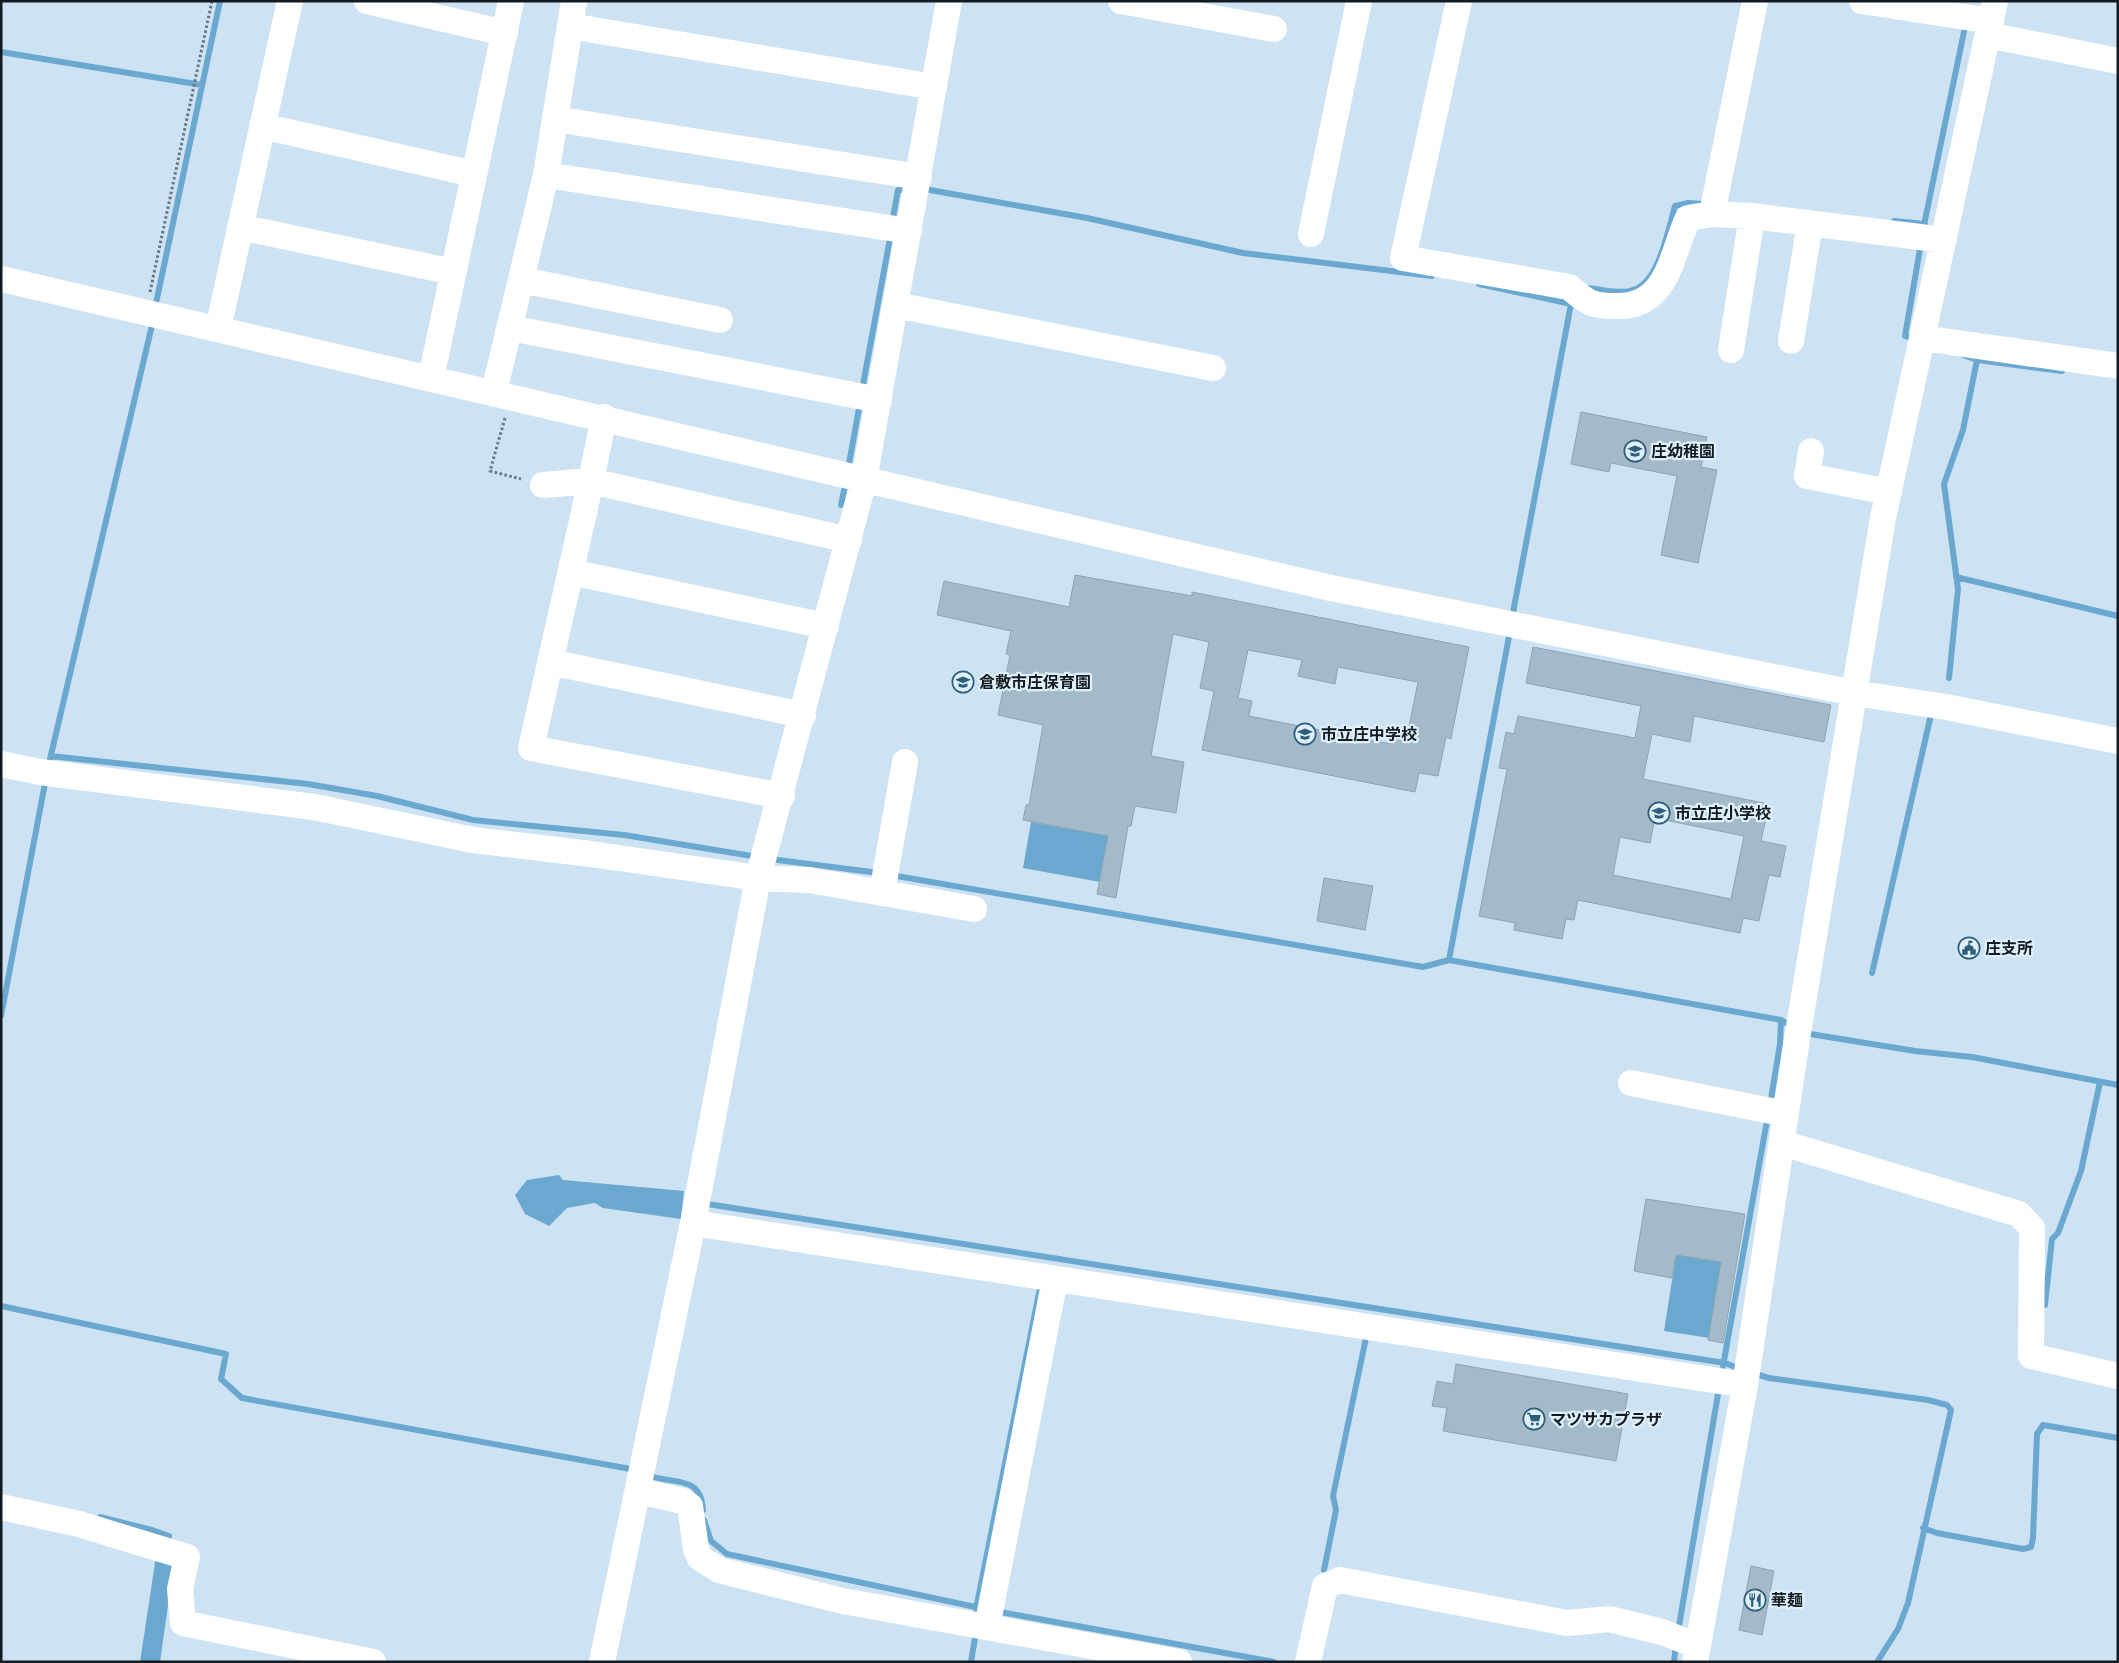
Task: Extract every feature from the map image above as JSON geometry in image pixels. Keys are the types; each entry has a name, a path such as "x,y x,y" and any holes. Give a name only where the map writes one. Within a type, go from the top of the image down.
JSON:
{"street":[{"path":"218,329 290,1"},
{"path":"367,1 505,33"},
{"path":"431,378 512,1"},
{"path":"602,1662 696,1210 762,862 782,796 849,540 853,478 867,397 896,305 897,229 919,177 949,1"},
{"path":"1121,1 1274,29"},
{"path":"1310,234 1359,1"},
{"path":"1459,1 1403,258 1569,288 1589,304 1631,306 1646,300 1658,289 1688,218 1713,207 1752,216 1928,238"},
{"path":"1713,207 1755,1"},
{"path":"1862,1 1975,16 2118,61"},
{"path":"503,394 510,328 546,175 572,14 934,87"},
{"path":"1308,1662 1325,1586 1340,1580 1567,1623 1609,1619 1688,1646 1736,1378 1782,1143 1774,1112 1799,1030 1889,492 1922,338 1928,238 1975,16"},
{"path":"555,119 919,177"},
{"path":"262,126 474,174"},
{"path":"546,175 897,229"},
{"path":"1731,350 1752,216"},
{"path":"1791,341 1810,223"},
{"path":"240,227 453,272"},
{"path":"1,279 604,417 853,478 1331,588 1854,693 1946,707 2118,741"},
{"path":"522,280 720,320"},
{"path":"896,305 1213,368"},
{"path":"510,328 867,397"},
{"path":"1922,338 2118,366"},
{"path":"604,417 531,748 782,796"},
{"path":"1811,450 1807,476 1889,492"},
{"path":"543,485 591,481 849,540"},
{"path":"571,572 826,626"},
{"path":"550,662 803,715"},
{"path":"882,888 905,762"},
{"path":"1,764 48,773 314,807 473,840 591,854 762,862 809,880 882,888 974,909"},
{"path":"1631,1083 1774,1112"},
{"path":"1782,1143 2019,1214 2032,1228 2031,1356 2118,1376"},
{"path":"696,1210 1046,1278 1370,1328 1736,1378"},
{"path":"984,1618 1046,1278"},
{"path":"641,1480 690,1506 693,1515 696,1549 700,1558 719,1570 843,1600 984,1618 1179,1662"},
{"path":"1,1507 79,1524 187,1557 180,1589 183,1623 374,1662"}],"path":[{"path":"154,314 212,1"},
{"path":"503,394 490,471 543,485"}],"water":[{"path":"1031,822 1108,836 1100,882 1023,868"},
{"path":"559,1175 563,1180 684,1191 681,1219 603,1208 595,1203 567,1208 549,1226 525,1214 515,1195 527,1180"},
{"path":"1676,1255 1721,1262 1709,1338 1664,1331"},
{"path":"156,1556 174,1563 160,1662 140,1662"}],"building":[{"path":"1581,412 1707,437 1701,467 1717,470 1698,563 1661,555 1677,476 1611,463 1609,472 1571,464"},
{"path":"1075,575 1192,596 1192,592 1469,647 1451,739 1446,737 1438,776 1419,773 1415,792 1202,750 1214,691 1200,688 1209,642 1173,634 1151,756 1184,762 1176,813 1135,806 1131,826 1128,826 1116,898 1097,894 1108,836 1023,820 1026,805 1029,805 1043,725 998,715 1010,655 1006,654 1011,631 937,615 944,581 1069,607","holes":["1248,650 1302,660 1298,676 1335,684 1338,667 1418,682 1408,732 1394,730 1391,744 1249,716 1252,701 1238,698"]},
{"path":"1533,647 1831,705 1824,742 1694,716 1690,742 1652,734 1643,779 1769,804 1761,841 1786,846 1780,877 1769,875 1759,921 1743,918 1740,933 1578,900 1574,920 1566,919 1562,939 1514,930 1515,923 1479,916 1507,769 1499,768 1506,732 1514,734 1518,716 1635,738 1641,706 1526,683","holes":["1655,818 1744,836 1731,899 1613,875 1620,837 1650,843"]},
{"path":"1324,878 1373,886 1365,930 1317,921"},
{"path":"1646,1199 1745,1214 1723,1343 1708,1340 1721,1262 1676,1255 1672,1278 1634,1271"},
{"name":"マツサカプラザ","path":"1456,1364 1628,1394 1616,1461 1443,1431 1447,1408 1432,1406 1437,1381 1453,1384"},
{"path":"1751,1566 1774,1571 1762,1635 1739,1630"}],"waterway":[{"path":"155,308 220,1"},
{"path":"1924,225 1966,22"},
{"path":"1,52 202,85"},
{"path":"892,223 898,190 904,190"},
{"path":"930,190 1087,218 1243,253 1432,276"},
{"path":"1586,291 1589,288 1613,292 1625,292 1636,289 1651,275 1657,264 1675,206 1688,203 1704,204"},
{"path":"1894,221 1925,224"},
{"path":"862,390 891,233"},
{"path":"1908,337 1905,336 1921,243"},
{"path":"1479,284 1571,304"},
{"path":"1512,618 1571,304 1575,301"},
{"path":"50,759 153,321"},
{"path":"1949,678 1958,589 1944,484 1963,430 1977,360 1963,355"},
{"path":"1977,360 2062,371"},
{"path":"848,469 860,403"},
{"path":"841,505 846,481"},
{"path":"1956,577 2118,616"},
{"path":"1449,960 1510,631"},
{"path":"1872,973 1930,719"},
{"path":"51,756 308,784 377,796 473,820 624,835 758,857"},
{"path":"1,1016 46,778"},
{"path":"770,859 879,873"},
{"path":"891,875 1423,967 1449,960 1781,1020 1793,1027"},
{"path":"1770,1105 1780,1044 1781,1020"},
{"path":"1804,1033 1915,1051 1972,1057 2118,1085"},
{"path":"2045,1305 2052,1239 2058,1233 2081,1171 2100,1082"},
{"path":"1723,1366 1768,1115"},
{"path":"701,1203 1725,1363 1740,1369"},
{"path":"976,1609 1041,1283"},
{"path":"1,1306 226,1354 221,1379 242,1398 636,1470"},
{"path":"1324,1570 1336,1510 1333,1496 1367,1333"},
{"path":"1752,1373 1769,1378 1928,1400 1947,1405 1951,1410 1908,1603 1898,1629 1877,1662"},
{"path":"1678,1632 1719,1388"},
{"path":"1923,1528 1937,1533 2023,1549 2031,1547 2033,1538 2037,1434 2043,1425 2118,1438"},
{"path":"647,1475 691,1486 697,1491 703,1510"},
{"path":"100,1517 169,1536 168,1544"},
{"path":"704,1520 711,1541 727,1554 985,1609"},
{"path":"995,1611 1274,1662"},
{"path":"971,1662 976,1632"},
{"path":"1674,1662 1676,1644"}],"place":[{"name":"庄幼稚園","path":"1635,451"},
{"name":"倉敷市庄保育園","path":"963,682"},
{"name":"市立庄中学校","path":"1305,734"},
{"name":"市立庄小学校","path":"1659,813"},
{"name":"庄支所","path":"1969,948"},
{"name":"マツサカプラザ","path":"1534,1419"},
{"name":"華麺","path":"1755,1600"}]}
